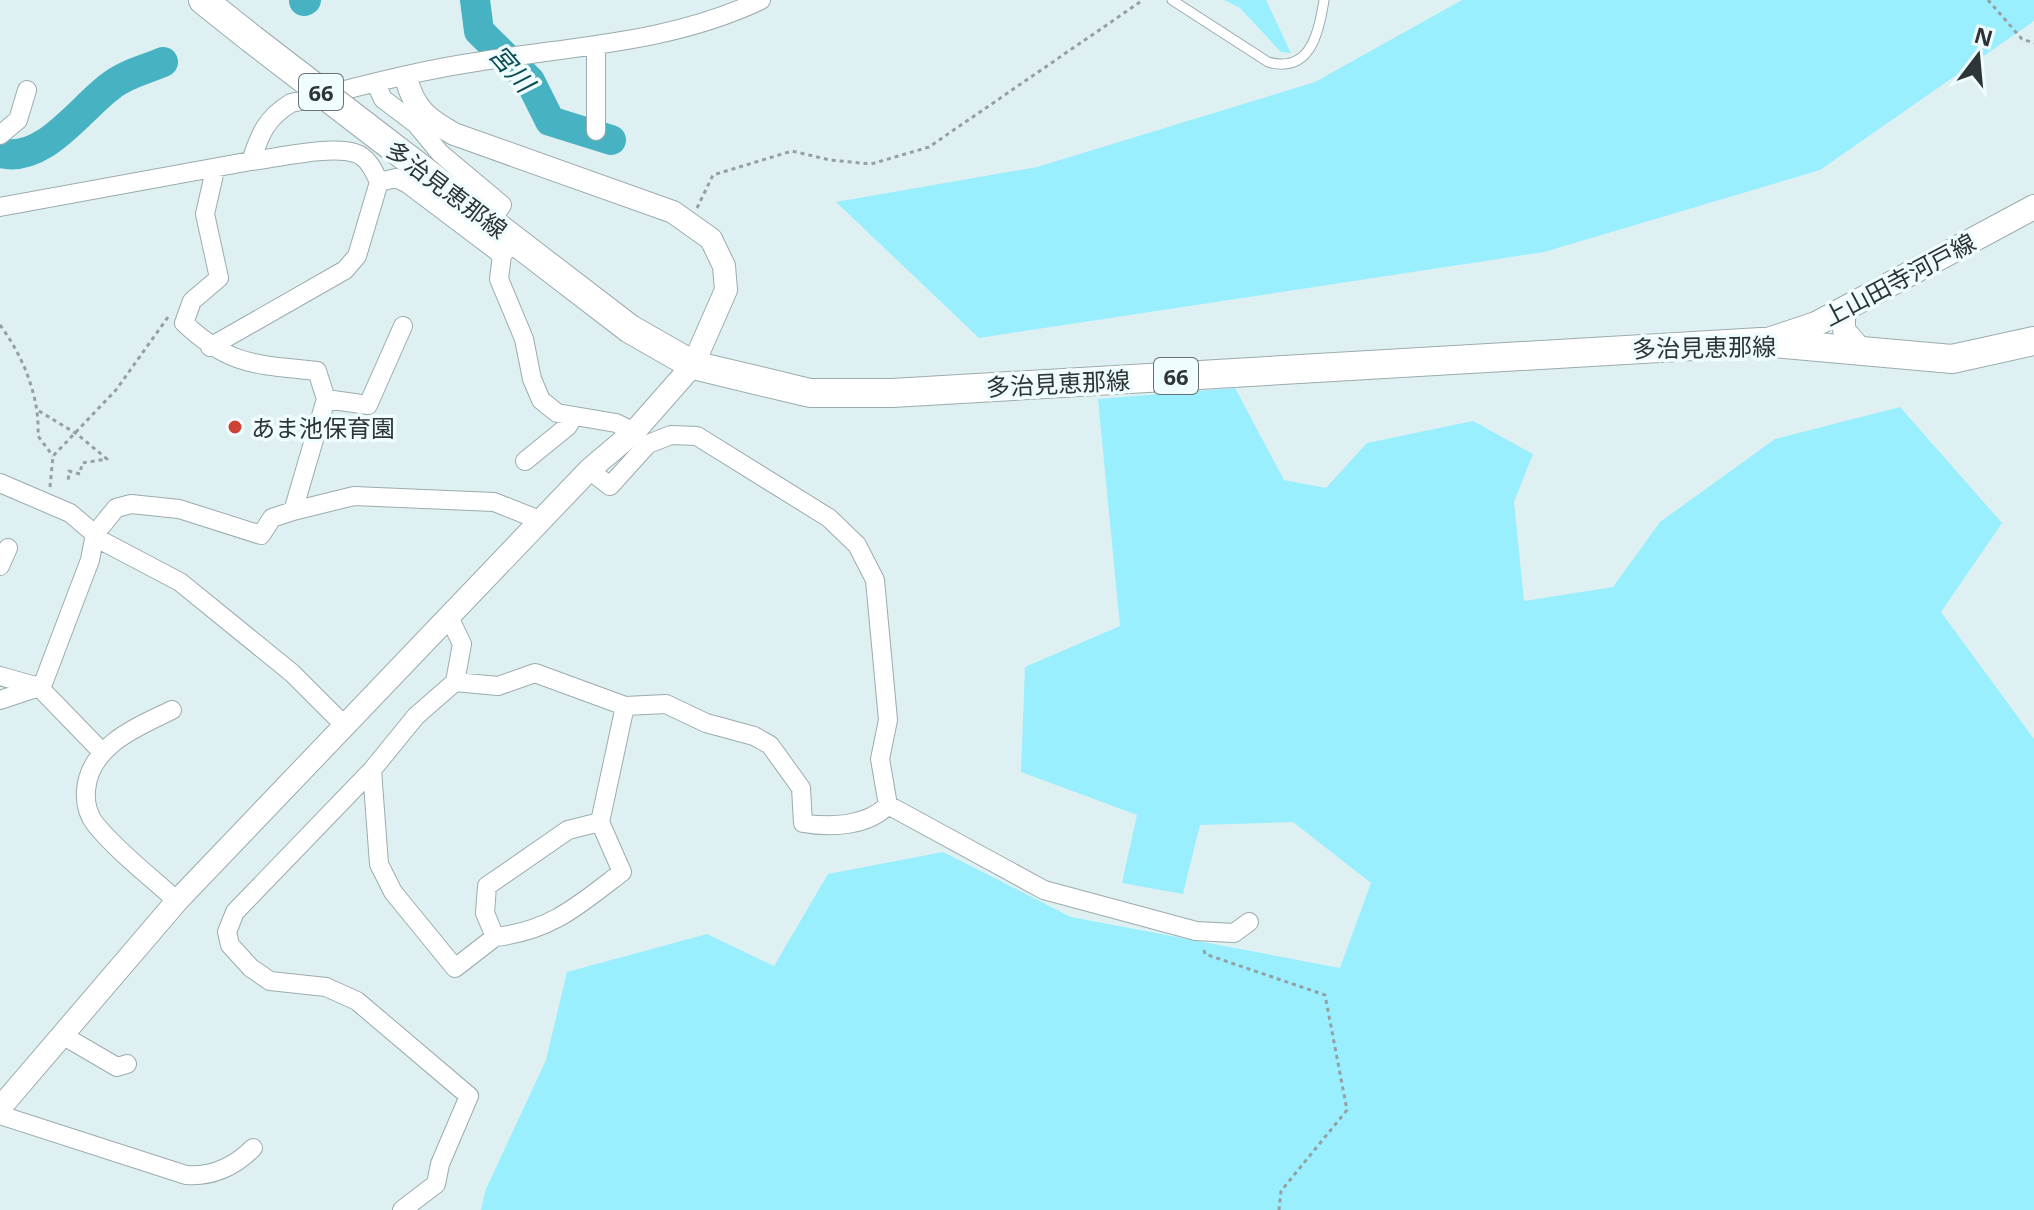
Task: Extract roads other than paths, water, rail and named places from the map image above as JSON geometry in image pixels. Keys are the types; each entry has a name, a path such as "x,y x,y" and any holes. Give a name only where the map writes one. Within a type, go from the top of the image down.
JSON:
{"main road":[{"name":"多治見恵那線","path":"203,0 490,222 508,248 630,329 693,365 810,393 892,393 1761,342 1952,359 2034,341"},
{"name":"上山田寺河戸線","path":"1761,342 1816,324 2034,207"}],"street":[{"path":"251,161 262,129 272,115 291,103 473,62 666,34 733,13 761,0"},
{"path":"596,45 596,131"},
{"path":"0,1108 177,901 344,725 450,619 589,470 634,432 693,365 726,290 724,266 711,239 690,222 673,212 454,134 424,117 410,95 406,78"},
{"path":"376,84 383,99 416,124 440,153 502,205 490,222"},
{"path":"0,135 18,120 27,90"},
{"path":"0,207 251,161 337,151 357,153 371,165 379,182 357,256 345,270 210,347"},
{"path":"215,170 205,214 219,278 192,301 184,323 210,347 240,362 317,371 326,399 293,511"},
{"path":"379,182 396,178 408,184 508,248 499,279 510,299 541,400 557,413 572,418 616,423 634,432"},
{"path":"1850,306 1844,316 1844,330 1864,353"},
{"path":"326,399 368,405 403,326"},
{"path":"525,461 568,426 572,418"},
{"path":"589,470 610,486 648,444 671,435 697,436 829,518 857,545 875,580 888,720 880,759 888,805"},
{"path":"0,483 70,513 142,565 180,582 292,673 344,725"},
{"path":"0,700 39,687 66,627 90,560 95,534 116,508 131,504 179,509 261,535 272,518 354,496 494,502 542,521"},
{"path":"0,566 8,548"},
{"path":"402,1210 436,1184 440,1164 469,1096 357,1001 326,987 270,981 251,968 230,945 227,932 235,912 372,770 416,716 455,682 462,644 450,619"},
{"path":"455,682 498,686 535,673 625,706 666,704 706,723 754,736 770,745 801,788 803,823 825,827 877,817 888,805"},
{"path":"0,676 39,687 102,752"},
{"path":"372,770 379,864 393,892 455,968 495,937 527,934 575,909 622,872 600,822 625,706"},
{"path":"172,710 126,732 102,752 87,779 85,804 94,823 177,901"},
{"path":"888,805 1044,890 1199,931 1234,933 1249,922"},
{"path":"495,937 485,913 487,886 568,830 600,822"},
{"path":"62,1035 117,1067 127,1064"},
{"path":"0,1115 186,1175 203,1177 236,1165 253,1148"}],"lane":[{"path":"1172,0 1268,62 1282,66 1293,64 1313,42 1324,0"}],"waterway":[{"name":"宮川","path":"475,0 479,31 530,81 550,121 611,140"},
{"name":"宮川","path":"0,153 16,154 32,150 60,132 118,81 163,62"}],"place":[{"name":"あま池保育園","path":"235,427"}]}
